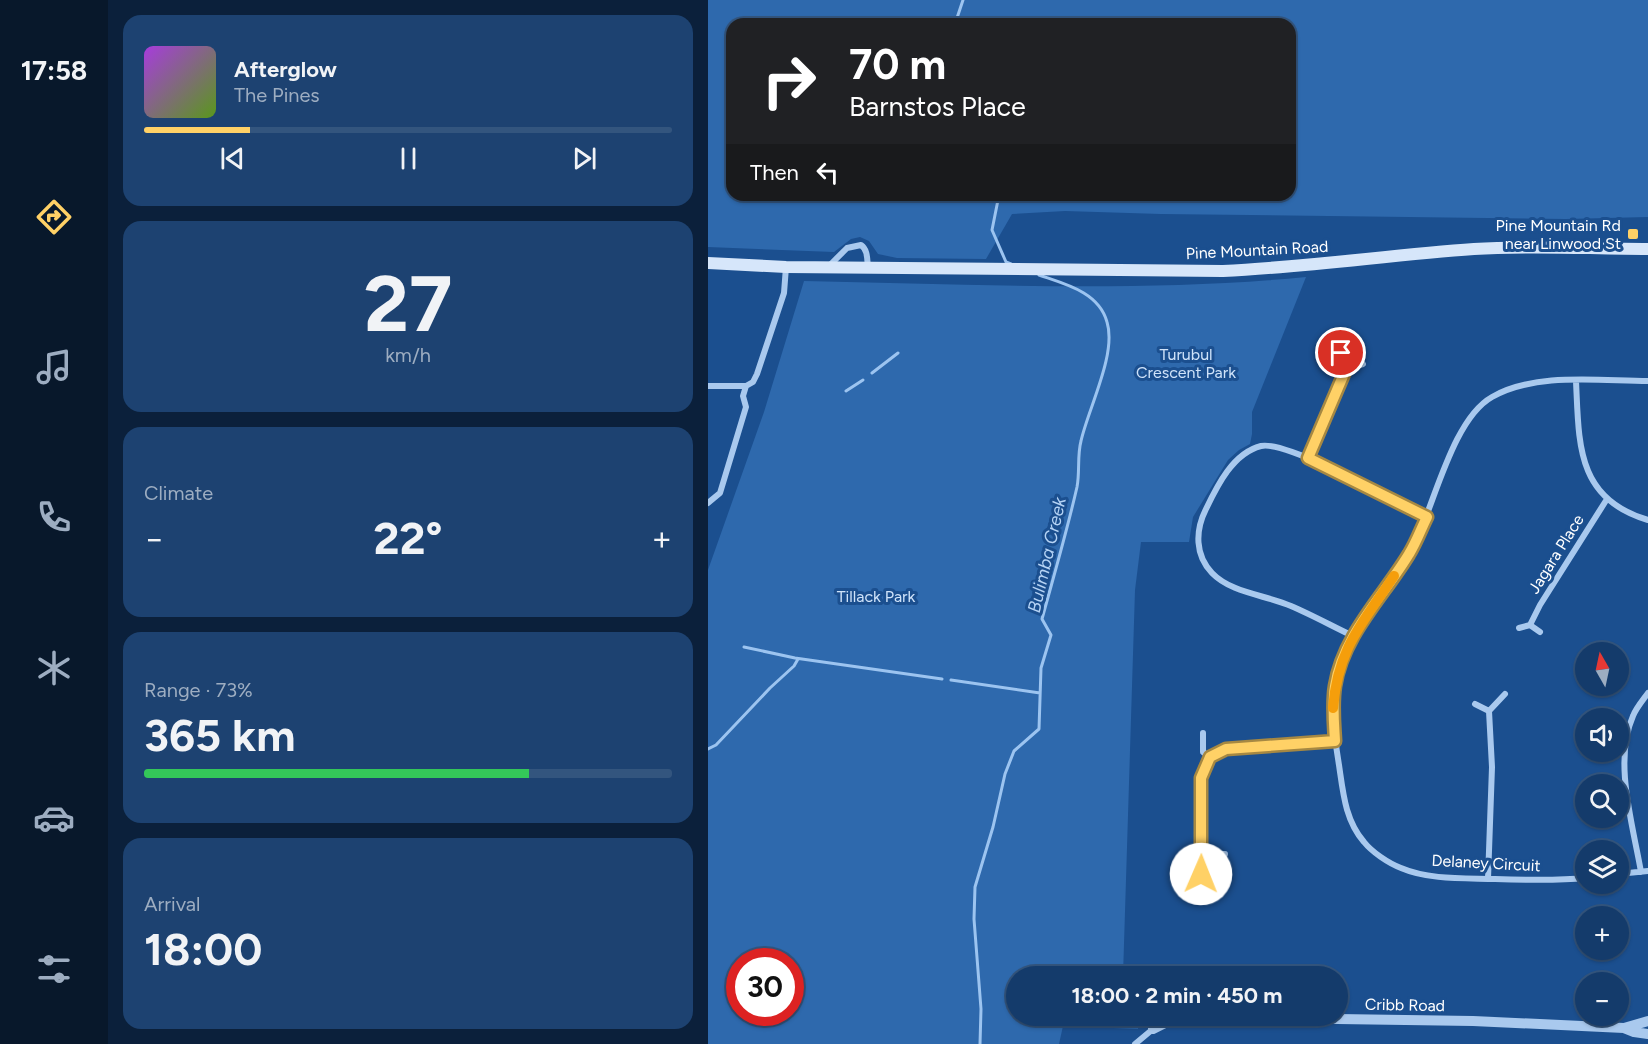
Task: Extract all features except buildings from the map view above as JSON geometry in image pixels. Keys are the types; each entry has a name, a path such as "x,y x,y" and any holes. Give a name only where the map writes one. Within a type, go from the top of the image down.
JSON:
{"main road":[{"name":"Pine Mountain Road","path":"708,262 786,267 1251,269 1473,249 1648,249"}],"street":[{"path":"828,267 847,248 861,245 865,247 867,253 868,268"},
{"path":"708,386 746,386 753,382 784,293 786,267"},
{"path":"1308,458 1346,369 1341,353"},
{"path":"1346,369 1363,364"},
{"name":"Delaney Circuit","path":"1575,879 1444,877 1400,868 1364,843 1350,821 1343,792 1335,741 1333,711 1335,686 1342,660 1353,636 1410,553 1427,517 1449,457 1465,424 1478,408 1491,397 1515,386 1537,381 1648,381"},
{"path":"1576,381 1580,443 1586,469 1607,499 1630,513 1648,520"},
{"path":"708,503 720,493 746,407 743,396 746,386"},
{"path":"1353,636 1290,606 1226,584 1212,573 1202,560 1198,543 1199,527 1205,510 1231,466 1245,453 1262,446 1275,446 1308,458 1427,517"},
{"name":"Jagara Place","path":"1530,625 1540,605 1607,499"},
{"path":"1519,628 1530,625 1540,632"},
{"path":"1629,873 1644,871 1624,773 1626,738 1633,715 1648,693"},
{"path":"1488,879 1492,767 1489,711 1505,694"},
{"path":"1475,704 1489,711"},
{"path":"1203,733 1203,752 1210,757"},
{"path":"1201,874 1201,778 1210,757 1226,749 1335,741"},
{"path":"1201,854 1225,854"},
{"name":"Cribb Road","path":"1153,1029 1171,1020 1192,1017 1473,1021 1624,1028 1648,1021"},
{"name":"Cribb Road","path":"1624,1028 1648,1034"},
{"path":"1135,1044 1153,1029"}],"green space":[{"path":"708,0 1648,0 1648,217 1566,219 1065,211 1012,214 986,259 897,258 878,254 869,241 860,237 851,239 834,252 708,247"},
{"name":"Tillack Park","path":"1306,277 1252,412 1250,444 1228,460 1193,517 1189,542 1141,542 1135,590 1123,966 1006,966 1006,1026 1063,1026 1059,1044 708,1044 708,570 764,412 804,281 1055,286 1181,285"},
{"name":"Tillack Park","path":"1063,1026 1138,1026 1138,1029"}],"waterway":[{"name":"Bulimba Creek","path":"957,18 963,0"},
{"name":"Bulimba Creek","path":"998,201 992,230 1006,262 1011,264"},
{"name":"Bulimba Creek","path":"980,1044 981,1009 974,919 975,887 993,827 1005,774 1014,751 1039,729 1041,668 1051,635 1042,619 1077,487 1081,441 1108,350 1107,322 1097,303 1080,291 1039,275"},
{"path":"872,373 898,353"},
{"path":"846,391 863,380"},
{"path":"744,647 795,658 942,679"},
{"path":"708,749 716,745 794,666 798,659"},
{"path":"951,680 1040,693"}],"slow traffic":[{"path":"1333,708 1335,686 1342,660 1353,636 1394,576"}],"place":[{"name":"Pine Mountain Rd near Linwood St","path":"1633,234"}],"route":[{"path":"1201,874 1201,778 1210,757 1226,749 1335,741 1333,711 1335,686 1342,660 1353,636 1410,553 1427,517 1308,458 1346,369 1341,353"}],"park label":[{"name":"Turubul Crescent Park","path":"1186,363"}]}
